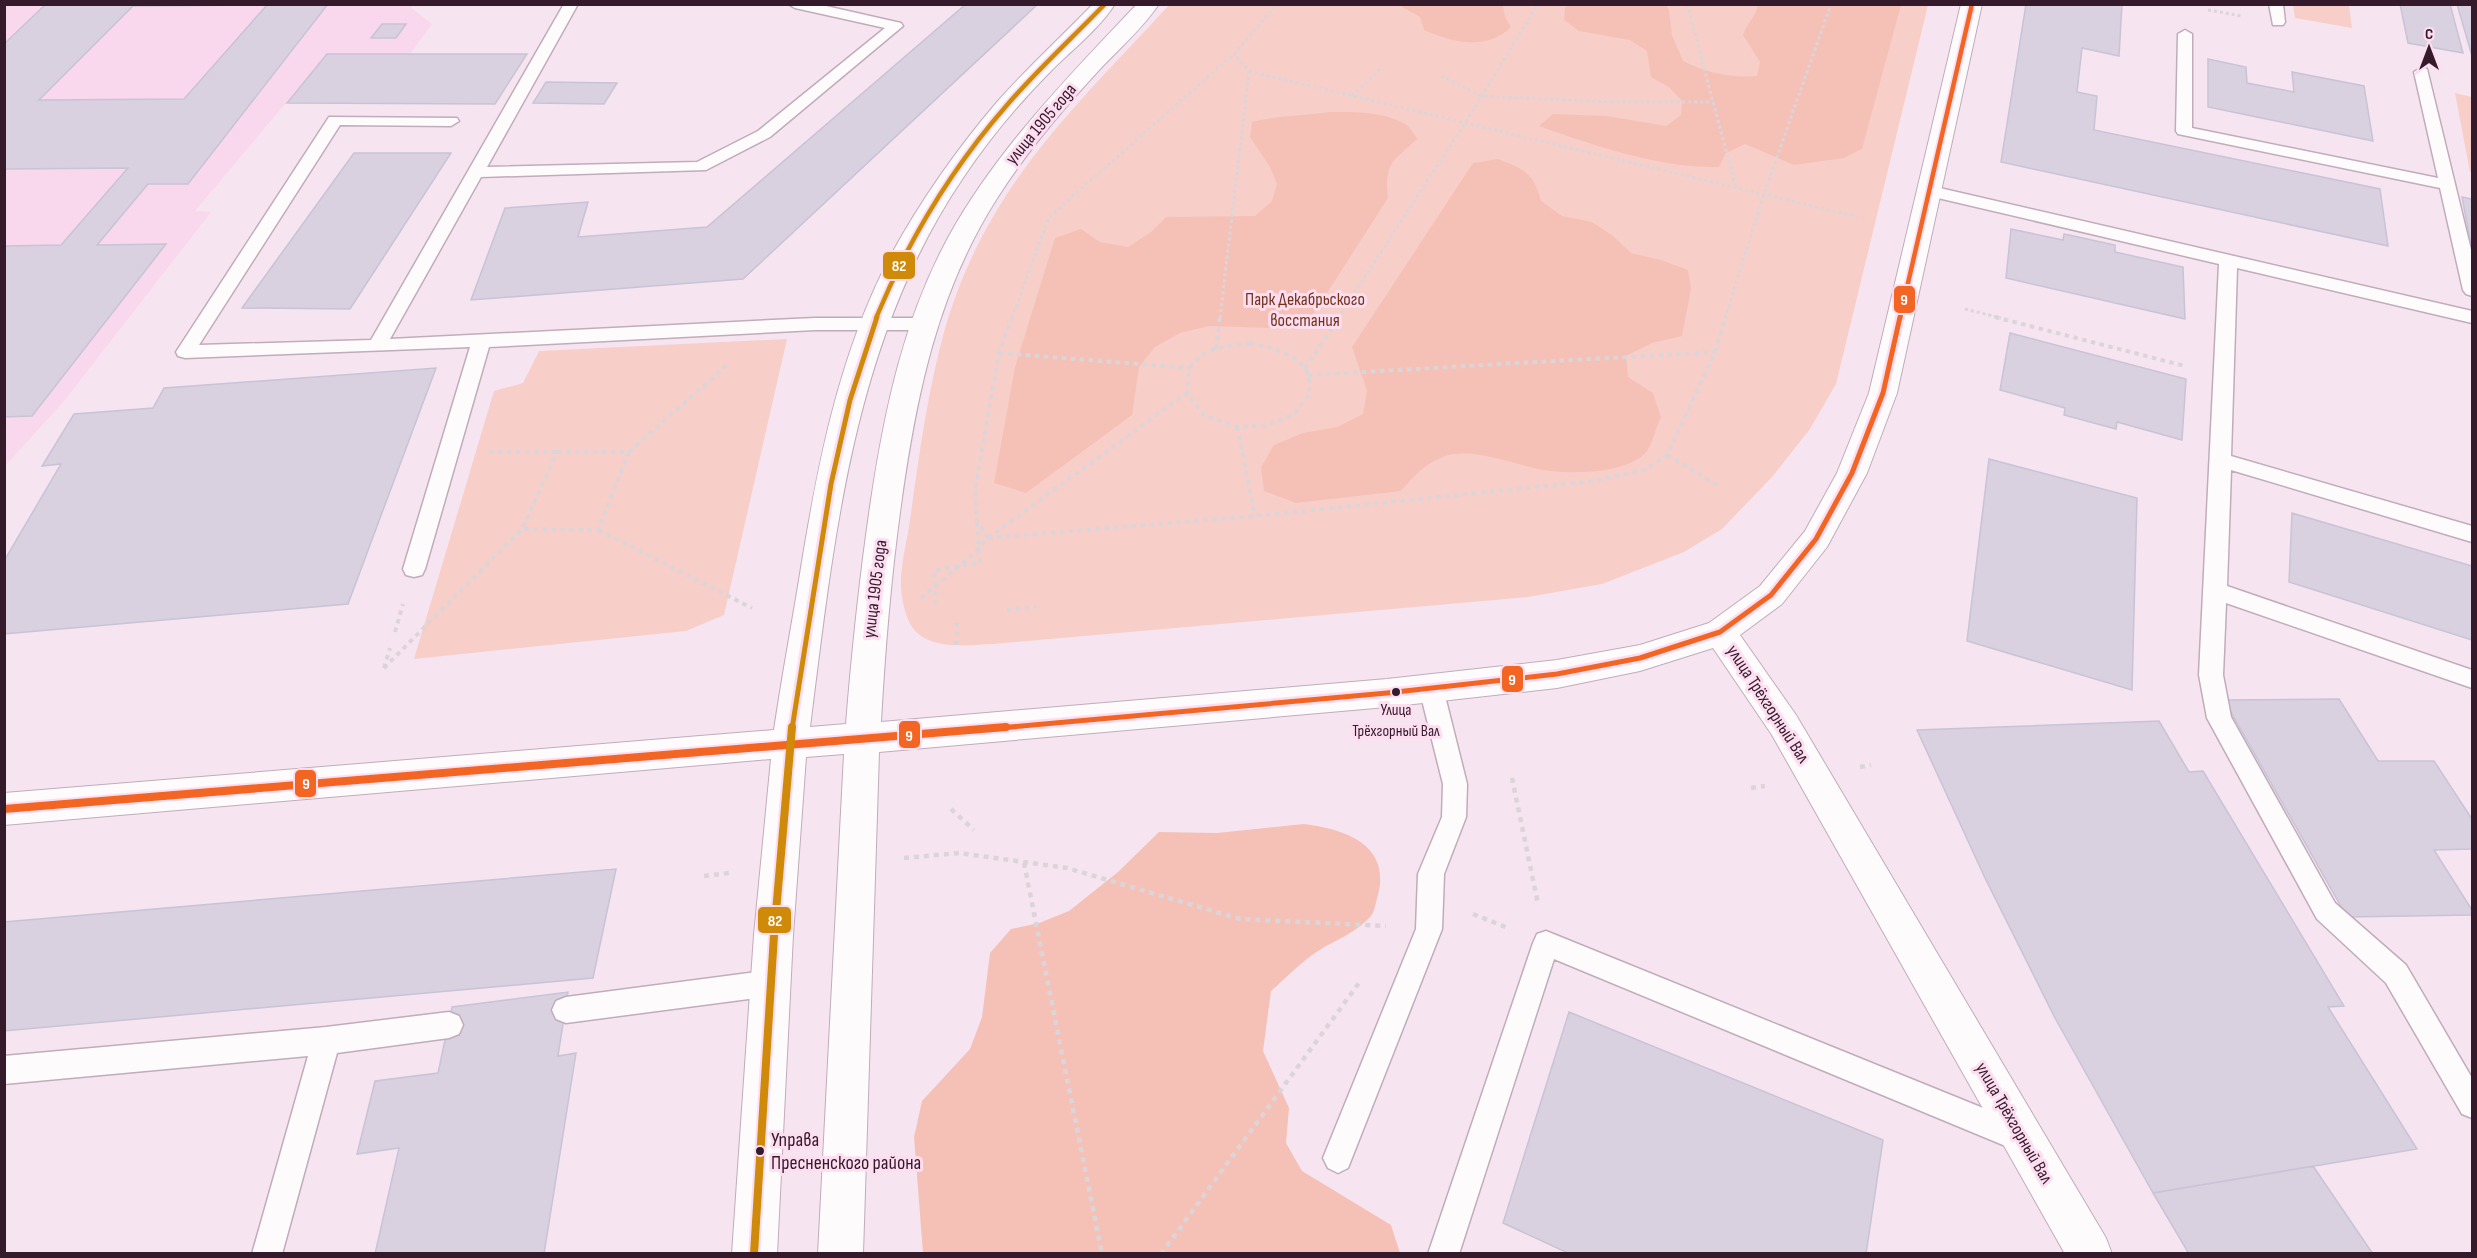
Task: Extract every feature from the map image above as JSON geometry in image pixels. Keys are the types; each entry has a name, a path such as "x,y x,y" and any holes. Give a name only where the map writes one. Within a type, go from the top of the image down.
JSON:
{"main road":[{"name":"улица 1905 года","path":"754,1254 771,983 790,743 822,534 842,430 875,324 893,278 923,224 964,160 1022,88 1105,4"},
{"name":"улица 1905 года","path":"840,1254 861,740 871,618 896,428 922,324 943,272 972,218 1006,166 1048,112 1149,4"},
{"name":"улица Трёхгорный Вал","path":"1971,4 1884,393 1852,472 1816,539 1771,595 1720,632 1784,725 2090,1254"},
{"path":"4,808 790,743 861,740 1431,688 1557,674 1640,658 1720,632"}],"lane":[{"path":"377,346 572,4"},
{"path":"478,172 700,167 764,134 896,26 795,4"},
{"path":"2277,4 2278,22"},
{"path":"2185,34 2184,131 2448,185"},
{"path":"2422,72 2472,290"},
{"path":"451,121 335,120 185,352 377,346 770,327 922,324"},
{"path":"1931,191 2472,317"},
{"path":"2228,261 2211,675 2219,718 2326,911 2396,974 2472,1104"},
{"path":"414,569 481,341"},
{"path":"2220,460 2472,534"},
{"path":"2216,591 2472,679"},
{"path":"1338,1158 1429,929 1431,874 1454,817 1455,784 1431,688"},
{"path":"1443,1254 1546,943 2024,1139"},
{"path":"566,1010 771,983"},
{"path":"4,1070 326,1041 449,1025"},
{"path":"267,1254 326,1041"}],"path":[{"path":"936,604 934,570 981,563 975,490 999,353 1049,217 1234,54 1277,4"},
{"path":"1305,369 1465,123 1538,4"},
{"path":"1686,4 1736,188"},
{"path":"988,538 1255,516 1594,481 1645,470 1666,455 1715,352 1764,194 1831,4"},
{"path":"2202,8 2278,22"},
{"path":"1234,54 1249,72 1858,217"},
{"path":"1352,96 1382,67"},
{"path":"1216,349 1249,72"},
{"path":"1441,76 1482,96 1611,102 1713,102"},
{"path":"1965,309 2223,376"},
{"path":"598,530 629,452 770,327"},
{"path":"920,599 979,549 988,538 1186,393 1190,368 1201,357 1216,349 1250,343 1283,350 1305,369 1308,375 1309,395 1294,414 1268,425 1237,426 1204,415 1186,393"},
{"path":"1308,375 1715,352"},
{"path":"999,353 1190,368"},
{"path":"1237,426 1255,516"},
{"path":"448,452 629,452"},
{"path":"390,648 384,669 522,529 557,452"},
{"path":"1666,455 1719,486"},
{"path":"977,522 988,538"},
{"path":"522,529 598,530 752,608"},
{"path":"1006,610 1036,607"},
{"path":"956,645 957,623"},
{"path":"1512,778 1538,905"},
{"path":"1751,788 1772,784"},
{"path":"951,809 974,831"},
{"path":"901,858 959,854 1067,868 1240,919 1429,929"},
{"path":"1024,863 1102,1254"},
{"path":"704,876 732,873"},
{"path":"1161,1254 1365,975"}],"shaded area":[{"path":"5,5 413,5 411,8 432,24 410,54 327,54 195,211 211,212 64,401 5,466"}],"green space":[{"path":"1568,4 1666,5 1669,10 1672,35 1683,61 1719,74 1737,76 1757,76 1760,62 1743,35 1758,5 1901,5 1862,149 1844,158 1794,165 1745,144 1726,153 1719,167 1698,167 1652,160 1604,148 1539,126 1553,114 1607,116 1666,126 1681,115 1682,101 1670,88 1651,77 1647,51 1630,40 1579,31 1564,20 1565,8"},
{"name":"Парк Декабрьского восстания","path":"1169,5 1928,5 1836,384 1810,429 1772,477 1722,529 1684,552 1602,584 1528,597 993,644 950,645 928,640 919,635 907,618 904,608 901,588 902,571 934,373 950,311 961,283 993,217 1031,160 1075,106"},
{"path":"1399,5 1503,5 1505,17 1511,27 1501,35 1480,42 1458,41 1424,30 1420,17"},
{"path":"2293,5 2349,5 2352,28 2295,18"},
{"path":"2455,93 2472,97 2472,172 2470,172"},
{"path":"1330,112 1368,113 1387,117 1407,125 1417,139 1392,164 1387,177 1388,198 1309,321 1276,328 1209,326 1180,333 1155,347 1139,367 1132,415 1026,493 994,483 1015,367 1055,238 1081,229 1100,242 1128,247 1151,232 1166,217 1255,216 1272,201 1277,184 1270,167 1250,137 1252,122"},
{"path":"1498,159 1527,173 1535,184 1541,201 1562,216 1592,222 1613,236 1631,253 1661,260 1688,270 1691,289 1682,336 1652,343 1626,356 1628,377 1653,393 1661,417 1647,451 1628,464 1588,472 1551,471 1482,455 1455,454 1430,463 1401,491 1296,503 1264,491 1261,467 1274,445 1303,433 1337,427 1363,414 1367,391 1352,347 1473,163"},
{"path":"787,339 724,615 686,631 414,659 494,391 523,383 539,351"},
{"path":"1304,824 1348,835 1371,851 1378,863 1380,878 1378,895 1372,914 1366,922 1314,953 1271,991 1263,1051 1289,1108 1286,1143 1302,1171 1391,1225 1400,1253 923,1253 914,1137 922,1101 970,1049 982,1017 990,953 1011,929 1039,923 1069,911 1118,872 1159,832 1217,833"}],"building":[{"path":"46,4 328,4 188,184 148,184 97,245 166,244 32,416 4,417 4,246 61,245 128,168 4,169 4,44","holes":["267,5 184,99 39,100 133,6"]},
{"path":"966,4 1038,4 743,279 471,300 505,208 588,202 578,237 707,227"},
{"path":"2026,4 2122,4 2119,56 2082,48 2077,92 2097,96 2094,130 2380,189 2388,246 2001,162"},
{"path":"2400,4 2450,4 2463,53 2408,43"},
{"path":"2457,4 2472,4 2472,56"},
{"path":"382,24 406,24 396,38 371,38"},
{"path":"327,54 527,54 495,104 287,103"},
{"path":"2208,59 2246,67 2247,83 2294,92 2292,72 2364,86 2373,141 2208,107"},
{"path":"546,82 617,83 604,104 533,103"},
{"path":"354,153 451,153 350,309 242,308"},
{"path":"2462,197 2472,199 2472,251"},
{"path":"2011,229 2063,240 2064,234 2115,245 2115,252 2183,267 2185,319 2006,278"},
{"path":"2010,333 2186,379 2182,440 2117,422 2116,429 2064,415 2065,408 2000,390"},
{"path":"436,368 348,604 4,634 4,561 61,464 42,466 74,414 153,408 164,388"},
{"path":"1989,459 2137,498 2132,690 1967,641"},
{"path":"2292,513 2472,566 2472,640 2289,582"},
{"path":"2339,699 2378,761 2434,761 2472,819 2472,849 2434,850 2472,910 2472,915 2347,917 2224,700"},
{"path":"2159,721 2189,772 2203,771 2344,1006 2328,1007 2417,1149 2153,1193 2055,1018 1985,878 1917,730"},
{"path":"616,869 593,978 4,1031 4,922"},
{"path":"568,992 558,1056 576,1053 544,1254 375,1254 399,1148 357,1154 375,1081 438,1073 452,1007"},
{"path":"1569,1012 1883,1140 1866,1254 1570,1254 1503,1223"},
{"path":"2313,1166 2373,1254 2189,1254 2153,1193"}],"transit line":[{"name":"82","path":"754,1254 774,935 790,744 823,527 850,400 862,359 892,280 934,204 969,153 1006,106 1105,4"},
{"name":"9","path":"4,809 790,743 952,732 1387,693 1557,674 1640,658 1720,632 1771,595 1816,539 1852,473 1883,393 1972,4"}],"place":[{"name":"Улица Трёхгорный Вал","path":"1396,692"},
{"name":"Управа Пресненского района","path":"760,1151"}]}
